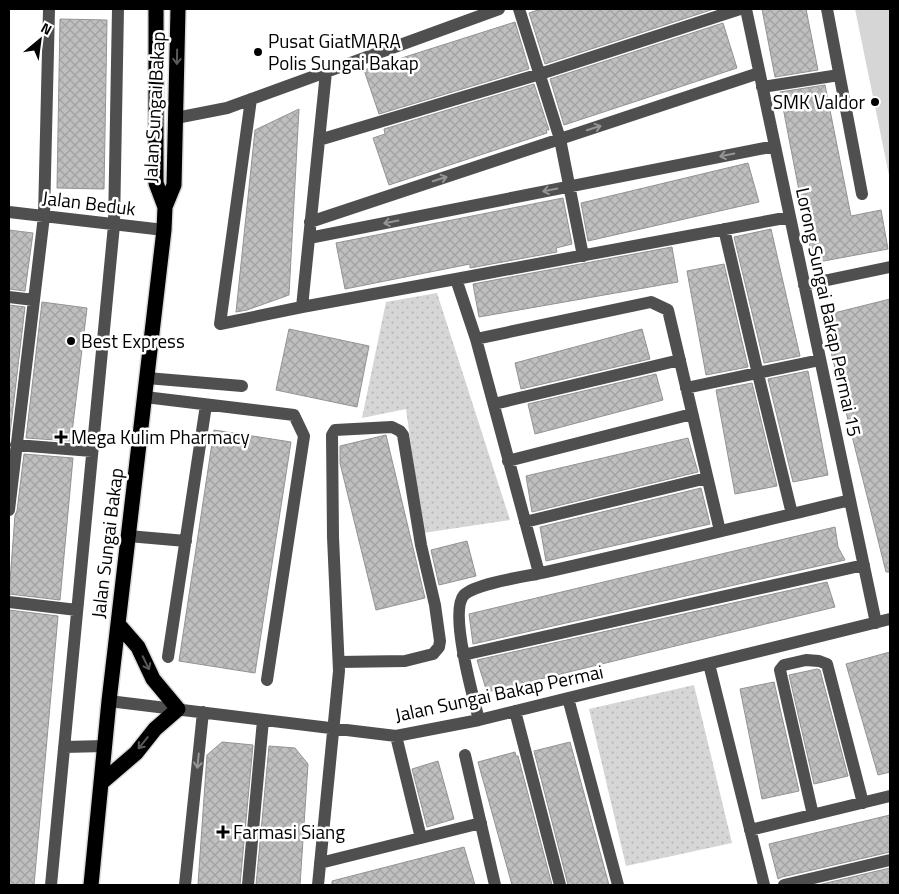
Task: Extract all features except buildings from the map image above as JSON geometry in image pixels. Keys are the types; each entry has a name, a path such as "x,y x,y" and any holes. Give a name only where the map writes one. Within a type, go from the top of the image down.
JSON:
{"highway":[{"name":"Jalan Sungai Bakap","path":"91,885 109,701 164,230 164,207 156,184 156,9"},
{"name":"Jalan Sungai Bakap","path":"164,207 174,185 178,9"},
{"path":"101,783 136,753 155,729 178,709 154,679 138,648 118,624"}],"street":[{"path":"9,510 44,216 49,9"},
{"path":"51,885 114,225 118,9"},
{"path":"176,118 227,108 499,9"},
{"path":"520,9 560,139 583,256"},
{"path":"319,140 540,74 740,9"},
{"name":"Lorong Sungai Bakap Permai 15","path":"746,9 876,623"},
{"path":"827,9 862,194"},
{"path":"302,307 326,72"},
{"path":"310,222 759,73"},
{"path":"762,87 839,75"},
{"path":"251,99 220,324 302,307 790,217"},
{"path":"309,238 774,146"},
{"name":"Jalan Beduk","path":"9,212 164,230"},
{"path":"724,229 792,514"},
{"path":"804,285 890,267"},
{"path":"456,280 476,339 539,573"},
{"path":"9,297 34,300"},
{"path":"476,339 651,302 668,310 720,531"},
{"path":"494,404 680,360"},
{"path":"686,388 820,360"},
{"path":"147,378 242,386"},
{"path":"145,397 294,415 304,436 267,680"},
{"path":"168,657 206,405"},
{"path":"508,461 692,414"},
{"path":"318,885 339,671 333,537 332,435 336,430 392,427 403,435 421,545 436,605 440,647 433,654 405,661 339,662"},
{"path":"16,445 92,451"},
{"path":"525,522 707,478"},
{"path":"479,720 463,655 459,608 464,595 480,586 850,500"},
{"path":"128,536 186,541"},
{"path":"463,655 864,566"},
{"path":"9,602 77,610"},
{"name":"Jalan Sungai Bakap Permai","path":"109,701 396,736 479,720 890,619"},
{"path":"813,815 780,670 784,665 806,660 819,660 827,664 863,803"},
{"path":"709,664 764,885"},
{"path":"568,698 618,885"},
{"path":"515,711 560,885"},
{"path":"185,885 203,712"},
{"path":"248,885 263,720"},
{"path":"396,736 422,838"},
{"path":"64,747 105,746"},
{"path":"465,755 495,885"},
{"path":"750,830 890,796"},
{"path":"320,863 481,823"},
{"path":"784,885 890,860"}],"shaded area":[{"path":"855,9 890,9 890,175 889,175"},
{"path":"437,293 510,520 423,533 406,409 362,418 386,302"},
{"path":"694,685 732,843 626,866 589,709"}],"place":[{"name":"Pusat GiatMARA Polis Sungai Bakap","path":"258,52"},
{"name":"SMK Valdor","path":"875,102"},
{"name":"Best Express","path":"71,341"},
{"name":"Mega Kulim Pharmacy","path":"61,437"},
{"name":"Farmasi Siang","path":"223,832"}]}
